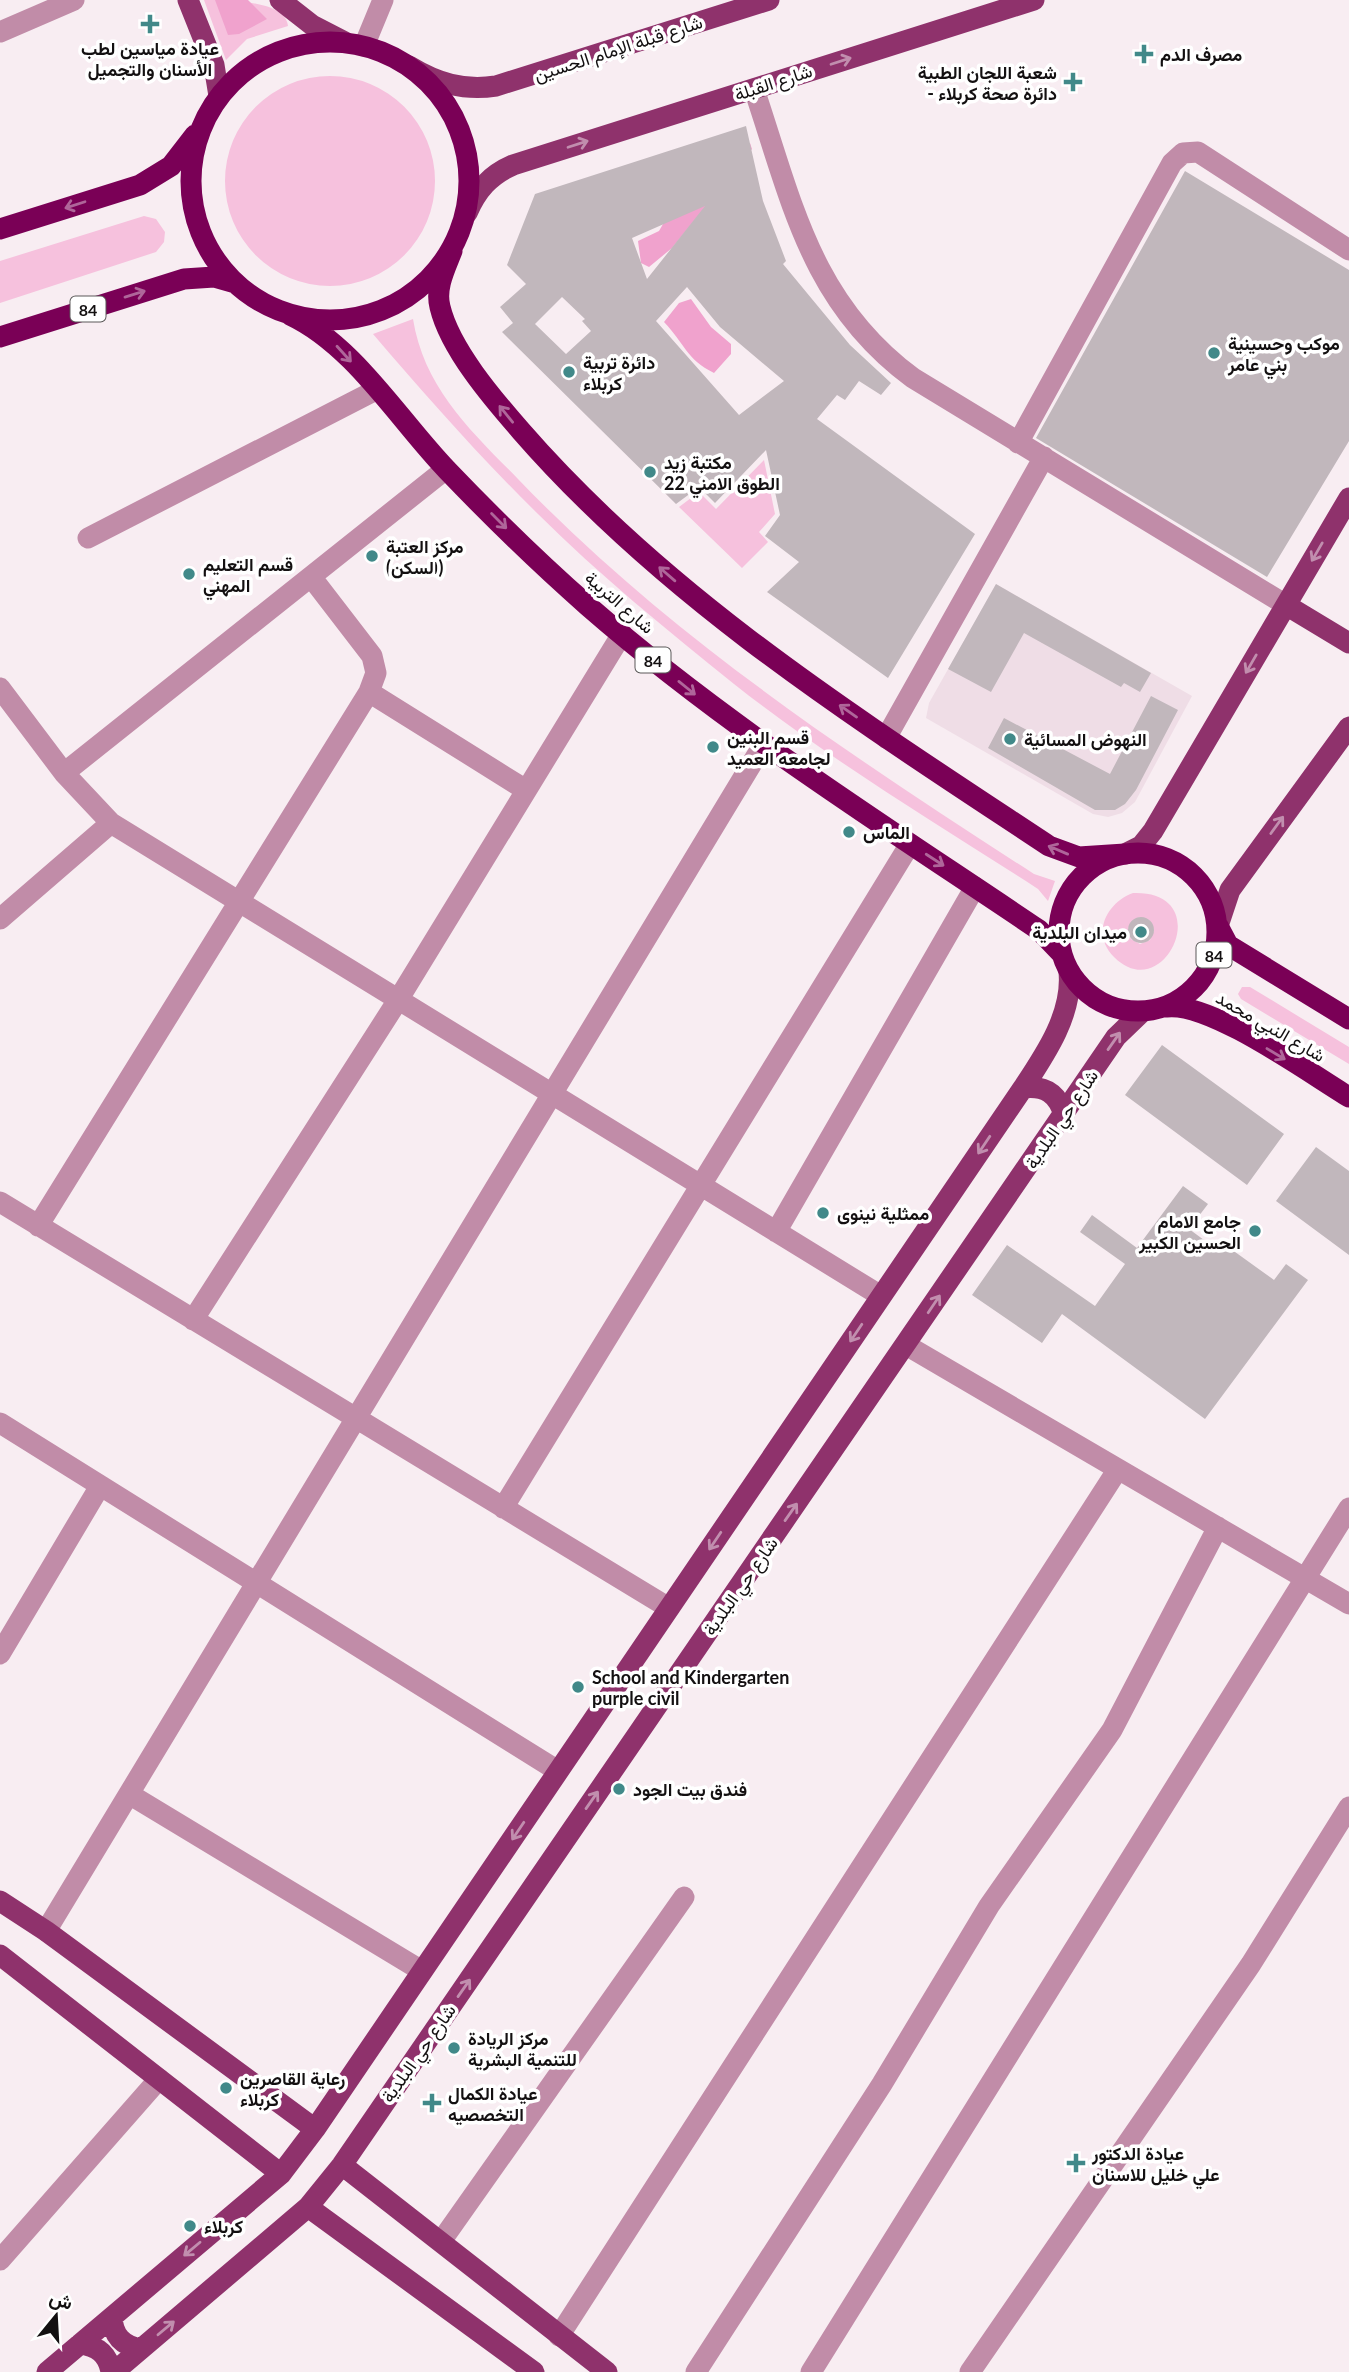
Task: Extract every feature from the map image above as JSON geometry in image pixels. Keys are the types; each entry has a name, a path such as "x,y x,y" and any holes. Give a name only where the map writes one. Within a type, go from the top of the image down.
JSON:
{"highway":[{"name":"84","path":"0,229 140,185 171,166 219,96 254,64 275,53 321,42 354,44 409,66 440,94 461,131 470,171 467,213 439,296 447,324 476,375 543,457 604,519 673,579 789,669 886,738 1057,851 1091,858 1151,854 1176,863 1197,879 1212,901 1223,940 1349,1019"},
{"name":"84","path":"203,121 192,155 190,190 197,224 212,256 235,283 260,302 290,315 327,321 364,317 399,303 429,281 452,251"},
{"name":"84","path":"0,337 176,281 214,277 235,283"},
{"name":"شارع التربية","path":"290,315 331,340 446,469 546,568 622,634 763,746 1039,930 1065,962"},
{"name":"84","path":"1125,854 1104,860 1086,873 1071,890 1062,909 1059,931 1065,962 1094,999 1125,1011 1142,1012 1166,1007 1189,994 1206,975 1216,952 1218,926"},
{"name":"شارع النبي محمد","path":"1166,1007 1184,1007 1218,1019 1349,1097"}],"main road":[{"path":"188,0 214,65 219,96"},
{"path":"280,0 312,25 354,44"},
{"name":"شارع قبلة الإمام الحسين","path":"409,66 436,81 456,87 476,88 506,83 769,0"},
{"name":"شارع القبلة","path":"467,213 481,187 495,174 513,165 1034,0"},
{"path":"1125,854 1142,846 1153,831 1349,498"},
{"path":"1286,605 1349,643"},
{"path":"1218,926 1230,890 1349,727"},
{"path":"47,2372 281,2174 315,2129 1047,1051 1069,993 1065,962"},
{"name":"شارع حي البلدية","path":"308,2207 342,2165 1116,1037 1142,1012"},
{"path":"1023,1088 1045,1089 1061,1104 1064,1115"},
{"path":"0,1901 46,1931 315,2129"},
{"path":"2,1959 281,2174"},
{"path":"342,2165 442,2240 599,2370"},
{"path":"80,2344 98,2349 105,2356 112,2372 308,2207 534,2372"},
{"path":"112,2317 112,2327 123,2343 141,2349"}],"street":[{"path":"0,32 74,0"},
{"path":"354,44 383,0"},
{"path":"754,89 815,263 848,317 869,341 913,379 1286,605"},
{"path":"1018,443 1172,163 1183,153 1198,152 1349,250"},
{"path":"88,538 376,390"},
{"path":"886,738 1044,457"},
{"path":"64,773 312,579 446,469"},
{"path":"38,1226 241,903 369,692 376,673 372,656 312,579"},
{"path":"193,1320 398,1000 622,634"},
{"path":"0,688 64,773 111,823 881,1296"},
{"path":"369,692 527,790"},
{"path":"46,1931 763,746"},
{"path":"0,919 111,823"},
{"path":"503,1508 910,844"},
{"path":"776,1232 975,887"},
{"path":"0,1202 669,1608"},
{"path":"906,1345 1349,1604"},
{"path":"0,1423 558,1771"},
{"path":"559,2336 1118,1469"},
{"path":"0,1654 100,1486"},
{"path":"811,2372 1349,1508"},
{"path":"696,2372 882,2084 989,1906 1112,1730 1218,1527"},
{"path":"129,1794 422,1971"},
{"path":"970,2372 1251,1964 1349,1807"},
{"path":"442,2240 684,1897"},
{"path":"0,2260 159,2079"}],"shaded area":[{"path":"204,0 240,1 267,6 285,17 288,26 247,39 226,60"},
{"path":"215,0 248,0 267,19 239,34 228,35"},
{"path":"330,76 370,84 404,107 427,141 435,181 427,221 404,255 370,278 330,286 290,278 256,255 233,221 225,181 233,141 256,107 290,84"},
{"path":"750,143 752,149 672,248 649,267 641,263 638,241 659,231 663,224 724,172"},
{"path":"144,216 156,219 165,232 164,242 156,252 0,303 0,261"},
{"path":"691,299 711,327 731,344 731,354 714,373 691,357 664,322 679,303"},
{"path":"413,319 427,366 452,407 483,443 576,536 637,591 764,691 965,829 1034,874 1055,881 1048,901 1038,889 884,790 770,712 659,623 585,559 495,471 373,334"},
{"path":"764,460 775,514 759,532 768,542 742,568 679,507 699,492 716,509"},
{"path":"996,584 1192,696 1135,802 1122,813 1108,817 1093,814 926,718 929,703"},
{"path":"1133,893 1159,897 1173,909 1178,925 1174,943 1165,958 1150,968 1133,969 1114,957 1103,939 1105,920 1115,904","holes":["1139,917 1149,920 1154,930 1150,940 1140,944 1131,939 1128,928"]},
{"path":"1242,987 1250,987 1349,1047 1349,1064 1241,999 1238,994"}],"building":[{"path":"746,126 763,201 786,261 783,264 850,345 891,383 881,395 859,381 845,400 837,395 817,419 975,534 888,678 767,592 799,562 765,536 780,515 766,450 715,503 699,487 676,504 502,332 513,323 500,307 526,284 507,265 535,194","holes":["705,206 647,279 632,238","687,287 720,327 784,381 739,415 656,321","562,297 585,319 582,321 591,331 566,354 535,324"]},
{"name":"موكب وحسينية بني عامر","path":"1185,171 1349,270 1349,441 1267,577 1036,438"},
{"path":"996,584 1151,673 1140,692 1124,683 1121,687 1024,633 991,692 948,669"},
{"path":"1151,696 1178,710 1136,790 1125,804 1115,810 1095,810 988,748 1004,718 1110,774"},
{"name":"ميدان البلدية","path":"1141,917 1150,921 1154,930 1150,939 1141,943 1132,939 1128,930 1132,921"},
{"path":"1162,1045 1284,1134 1247,1185 1125,1095"},
{"path":"1316,1147 1349,1171 1349,1255 1276,1201"},
{"path":"1183,1186 1208,1204 1189,1229 1219,1251 1224,1244 1274,1280 1286,1264 1308,1280 1205,1419 1062,1314 1042,1343 972,1295 1007,1245 1095,1306 1125,1264 1080,1232 1092,1215 1137,1248"}],"place":[{"name":"عيادة مياسين لطب الأسنان والتجميل","path":"150,24"},
{"name":"مصرف الدم","path":"1144,54"},
{"name":"شعبة اللجان الطبية - دائرة صحة كربلاء","path":"1073,82"},
{"name":"موكب وحسينية بني عامر","path":"1214,353"},
{"name":"دائرة تربية كربلاء","path":"569,372"},
{"name":"مكتبة زيد الطوق الامني 22","path":"650,472"},
{"name":"مركز العتبة (السكن)","path":"372,556"},
{"name":"قسم التعليم المهني","path":"189,574"},
{"name":"النهوض المسائية","path":"1010,739"},
{"name":"قسم البنين لجامعه العميد","path":"713,747"},
{"name":"الماس","path":"849,832"},
{"name":"ميدان البلدية","path":"1141,932"},
{"name":"ممثلية نينوى","path":"823,1213"},
{"name":"جامع الامام الحسين الكبير","path":"1255,1231"},
{"name":"School and Kindergarten purple civil","path":"578,1687"},
{"name":"فندق بيت الجود","path":"619,1789"},
{"name":"مركز الريادة للتنمية البشرية","path":"454,2048"},
{"name":"رعاية القاصرين كربلاء","path":"226,2088"},
{"name":"عيادة الكمال التخصصيه","path":"432,2103"},
{"name":"عيادة الدكتور علي خليل للاسنان","path":"1076,2163"},
{"name":"كربلاء","path":"190,2226"}]}
